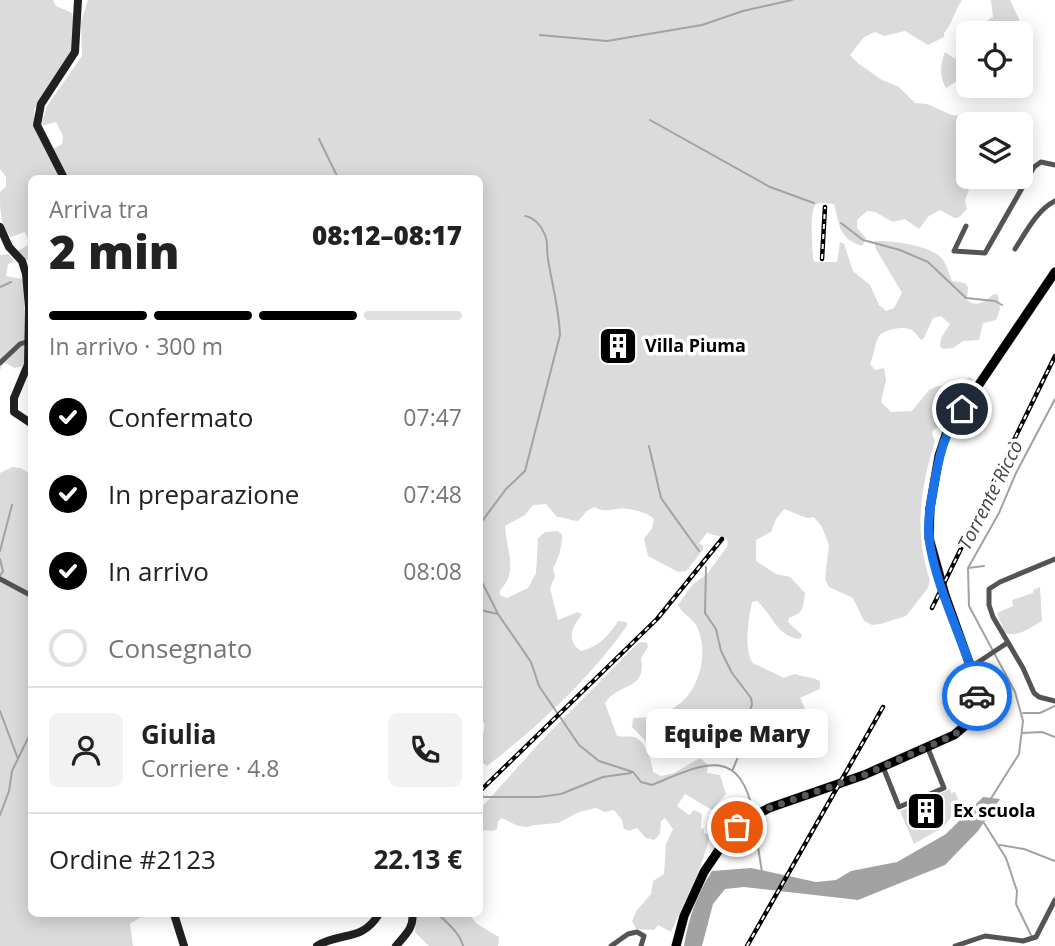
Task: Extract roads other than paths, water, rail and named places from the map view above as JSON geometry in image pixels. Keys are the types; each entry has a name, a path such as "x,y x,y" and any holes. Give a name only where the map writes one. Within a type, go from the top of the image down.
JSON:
{"main road":[{"path":"676,946 684,916 704,872 737,827 769,808 883,767 954,735 967,724 977,697 976,682 931,549 930,508 939,456 947,432 1055,272"}],"street":[{"path":"62,175 37,125 37,115 41,104 75,52 78,0"},
{"path":"966,226 954,251 985,253 1034,167 1041,162 1055,165"},
{"path":"1016,249 1029,226 1047,205 1055,201"},
{"path":"0,227 9,247 22,261 28,288"},
{"path":"0,363 20,344 28,341"},
{"path":"28,366 14,398 14,412 28,421"},
{"path":"1055,559 989,589 989,605 993,617 1006,644 1023,668 1034,693 1055,701"},
{"path":"0,579 28,595"},
{"path":"971,667 1006,644"},
{"path":"883,767 899,807 944,788 928,746"},
{"path":"955,946 985,936 1023,942 1036,937 1055,900"},
{"path":"175,917 184,946"},
{"path":"317,946 362,933 376,917"},
{"path":"396,946 410,929 413,917"},
{"path":"611,946 628,934 637,932 644,936 641,946"}],"waterway":[{"path":"540,35 607,41 702,25 743,11 792,0"},
{"path":"650,120 770,187 814,203"},
{"path":"319,139 337,175"},
{"path":"483,520 506,489 525,471 560,335 546,239 539,224 525,216"},
{"path":"841,223 863,240 900,250 928,262 966,298 995,301 1002,305"},
{"path":"0,287 11,282"},
{"name":"Torrente Riccò","path":"990,800 1019,754 1023,721 1015,692 969,606 968,568 999,513 1016,473 1055,399"},
{"path":"649,446 661,498 699,551"},
{"path":"0,551 12,505"},
{"path":"0,559 3,571 0,576"},
{"path":"968,568 984,566"},
{"path":"706,567 705,613 716,629 721,651 732,673 751,698 752,704 745,726 743,745 733,769"},
{"path":"483,584 498,614 531,662 539,686 579,745 599,761 633,772 641,782 652,785 702,767 716,765 728,768 738,776 747,791 753,813"},
{"path":"483,611 498,614"},
{"path":"1023,713 1040,713 1055,706"},
{"path":"0,711 18,759"},
{"path":"1022,733 1042,732 1055,737"},
{"path":"0,815 9,791 12,771 28,738"},
{"path":"483,796 539,797 561,794 603,777 631,773"},
{"path":"754,822 762,872"},
{"path":"984,823 1006,858 1017,891 1016,904 1031,935"},
{"path":"1000,845 1024,849 1055,861"},
{"path":"441,917 456,933 463,946"}],"railway":[{"path":"822,259 825,207"},
{"path":"932,608 1055,356"},
{"path":"483,788 657,619 722,539"},
{"path":"747,946 883,707"}],"place":[{"name":"Villa Piuma","path":"618,346"},
{"name":"Ex scuola","path":"926,811"},
{"name":"Equipe Mary","path":"737,827"}]}
